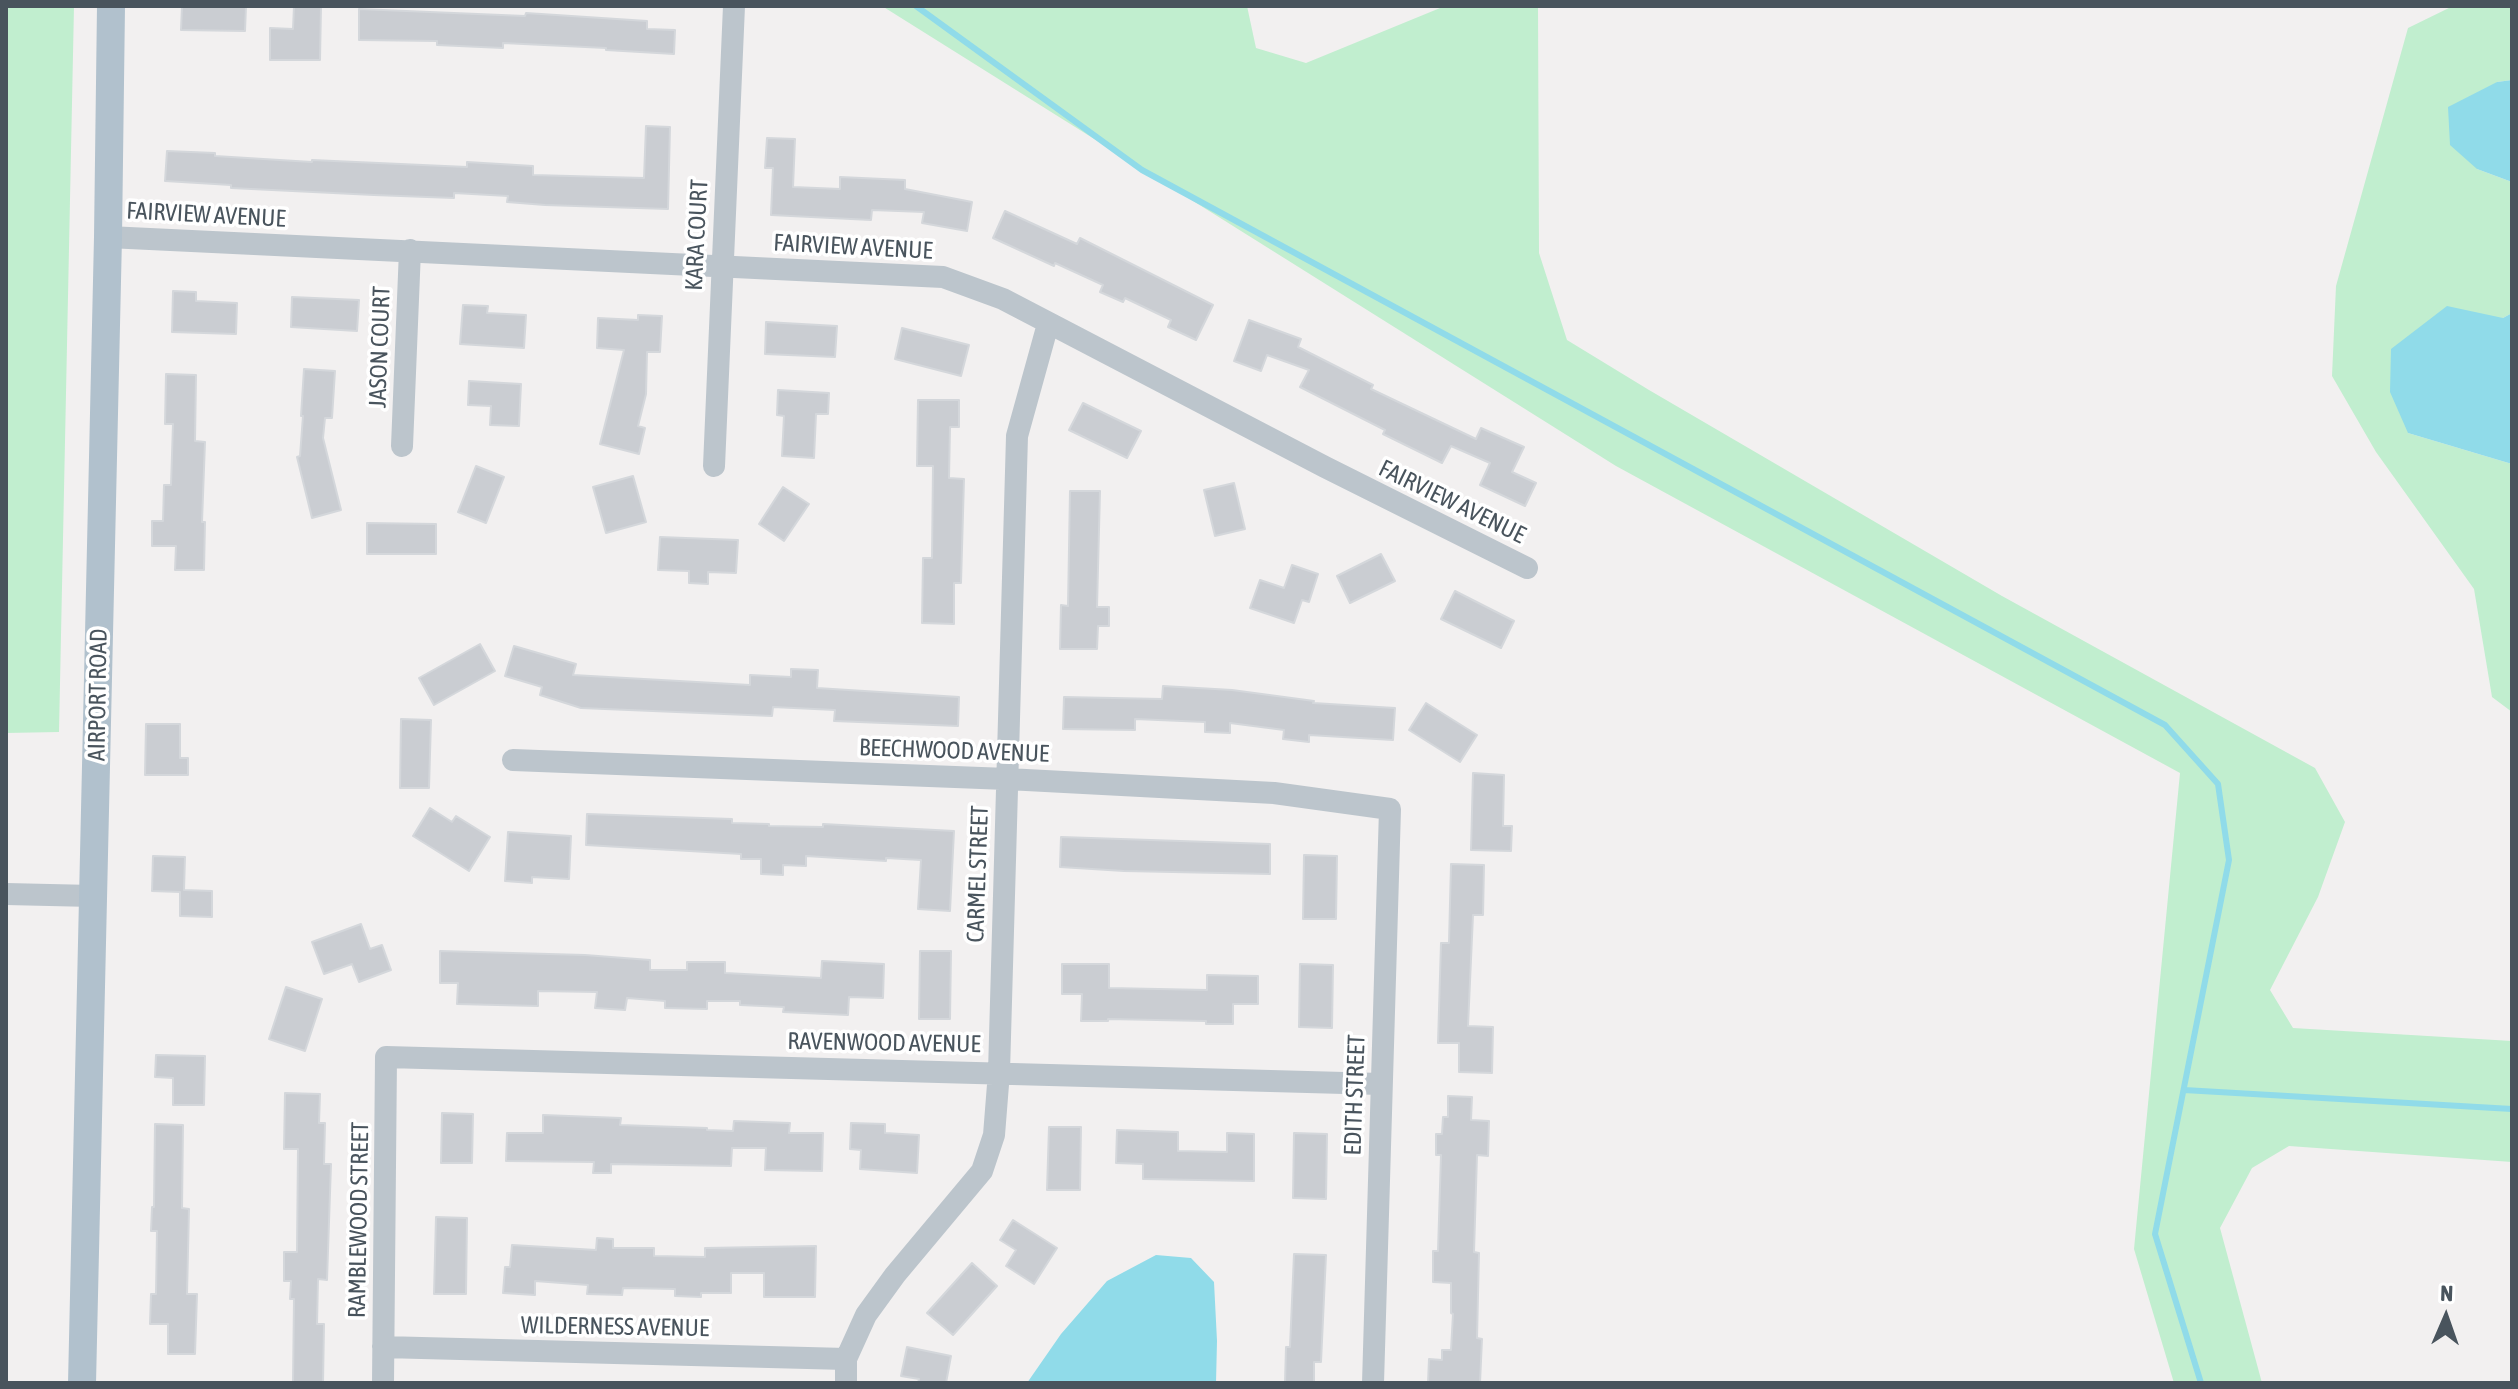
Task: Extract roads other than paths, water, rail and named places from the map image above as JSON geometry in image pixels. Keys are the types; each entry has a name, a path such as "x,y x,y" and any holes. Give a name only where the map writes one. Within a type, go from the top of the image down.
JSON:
{"main road":[{"name":"AIRPORT ROAD","path":"82,1383 111,6"}],"street":[{"name":"KARA COURT","path":"714,466 734,6"},
{"name":"FAIRVIEW AVENUE","path":"108,237 943,277 1003,299 1311,460 1527,568"},
{"name":"JASON COURT","path":"402,446 410,250"},
{"name":"CARMEL STREET","path":"846,1383 846,1359 866,1315 895,1275 982,1171 994,1135 999,1072 1017,436 1048,324"},
{"name":"BEECHWOOD AVENUE","path":"513,760 1007,779 1274,793 1390,809"},
{"name":"EDITH STREET","path":"1373,1383 1390,809"},
{"path":"6,894 93,896"},
{"name":"RAVENWOOD AVENUE","path":"386,1057 1381,1084"},
{"name":"RAMBLEWOOD STREET","path":"383,1383 386,1057"},
{"name":"WILDERNESS AVENUE","path":"383,1347 846,1359"}],"water":[{"path":"2512,80 2512,182 2477,169 2450,145 2448,107 2497,82"},
{"path":"2447,306 2503,318 2512,313 2512,464 2408,433 2390,392 2391,349"},
{"path":"1156,1255 1191,1258 1214,1282 1216,1383 1027,1383 1061,1334 1107,1281"}],"waterway":[{"path":"916,6 1142,170 2165,725 2218,784 2229,860 2155,1234 2201,1383"},
{"path":"2184,1090 2512,1109"}]}
